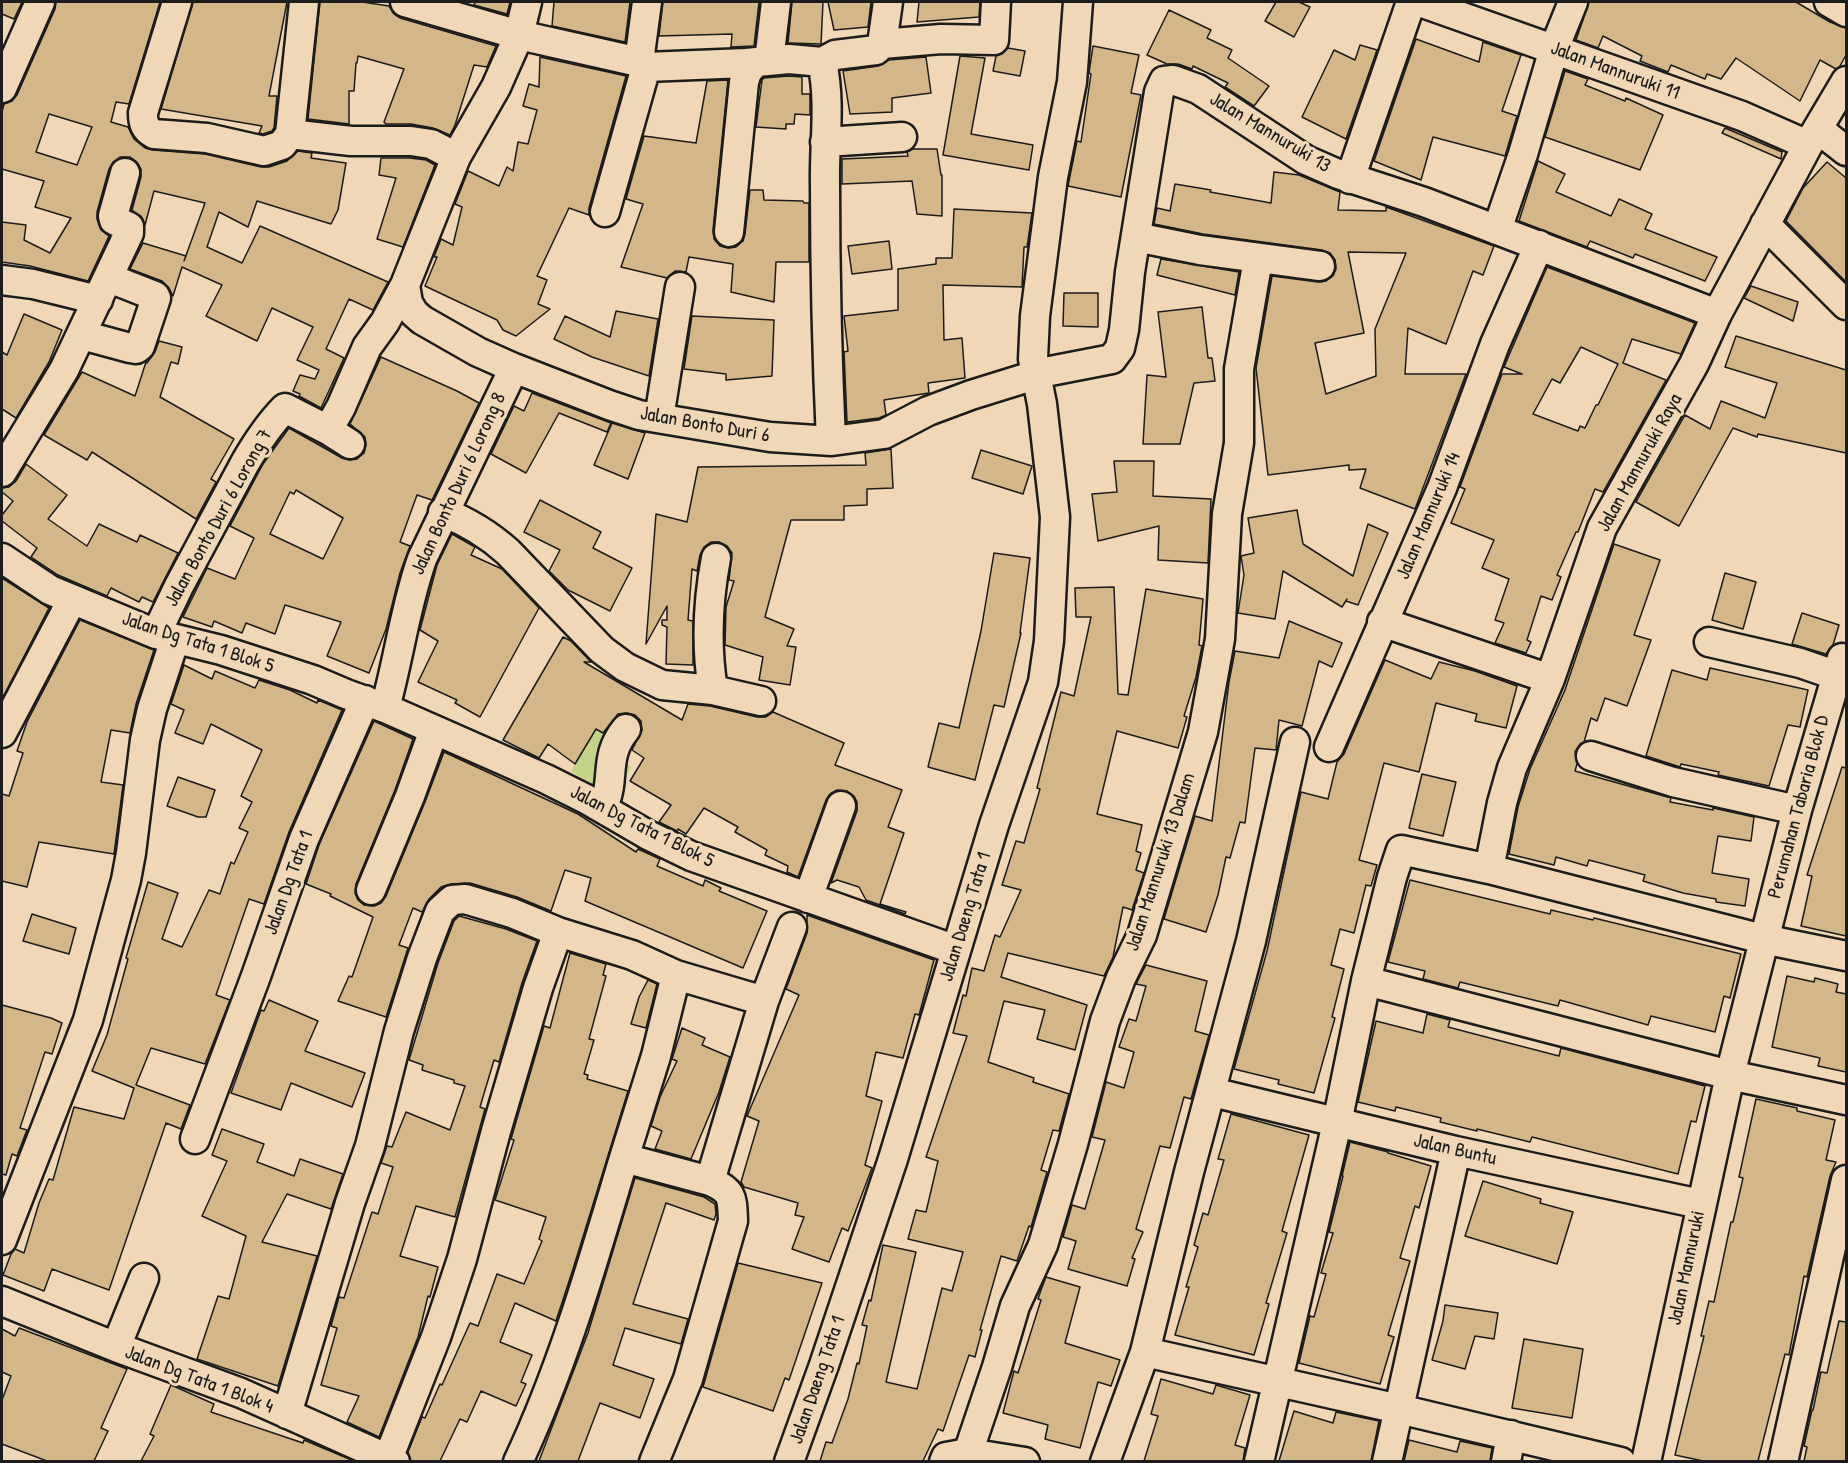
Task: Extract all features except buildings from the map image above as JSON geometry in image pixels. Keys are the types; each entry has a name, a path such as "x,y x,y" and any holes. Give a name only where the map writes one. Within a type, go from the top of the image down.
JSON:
{"street":[{"path":"2,88 40,2"},
{"path":"177,2 144,113 143,123 147,130 154,134 207,138 264,151 282,145 290,134 304,2"},
{"path":"405,2 519,35 643,64 762,62 789,59 822,62 835,54 876,50 884,38 888,2"},
{"path":"405,285 456,157 496,87 519,35 527,2"},
{"path":"605,212 643,64 646,2"},
{"path":"729,231 745,76 762,62 776,2"},
{"path":"884,38 994,40 996,2"},
{"name":"Jalan Daeng Tata 1","path":"789,1461 894,1158 1016,758 1043,682 1049,641 1055,517 1042,404 1034,368 1035,316 1053,177 1072,82 1078,2"},
{"path":"1350,179 1411,2"},
{"name":"Jalan Mannuruki 11","path":"1420,2 1742,116 1813,137 1846,151"},
{"path":"1497,230 1523,154 1554,49 1573,2"},
{"path":"1829,2 1846,12"},
{"path":"822,62 826,96 827,362 831,441"},
{"name":"Jalan Mannuruki 13","path":"1034,368 1112,358 1120,348 1159,92 1164,81 1173,80 1198,89 1306,160 1350,179 1424,202 1717,314"},
{"name":"Jalan Mannuruki Raya","path":"1489,869 1502,803 1512,768 1550,679 1602,528 1694,364 1717,314 1765,224 1846,81"},
{"path":"290,134 351,141 411,141 431,144 456,157"},
{"path":"825,142 902,137"},
{"path":"2,472 53,390 82,335 130,231 129,227 114,220 113,216 125,173"},
{"path":"1765,224 1846,305"},
{"path":"1136,237 1258,259 1320,266"},
{"name":"Jalan Mannuruki 14","path":"1329,747 1442,488 1496,344 1539,245"},
{"name":"Jalan Mannuruki 13 Dalam","path":"956,1457 997,1367 1015,1306 1043,1245 1073,1144 1102,1029 1121,978 1142,935 1203,732 1220,639 1227,514 1239,443 1239,369 1258,259"},
{"path":"2,280 104,289 156,298 140,346 136,349 82,335"},
{"name":"Jalan Bonto Duri 6","path":"405,285 408,303 422,320 478,352 514,368 639,415 760,436 831,441 884,434 928,411 1034,368"},
{"name":"Jalan Bonto Duri 6 Lorong 7","path":"165,636 179,586 250,455 285,408 340,427 367,348 385,322 405,285"},
{"path":"659,418 680,287"},
{"name":"Jalan Bonto Duri 6 Lorong 8","path":"375,704 395,671 412,587 422,559 514,368"},
{"path":"443,512 472,524 491,537 602,650 625,667 662,685 713,690 761,701"},
{"name":"Jalan Dg Tata 1 Blok 5","path":"2,558 41,584 72,600 165,636 221,650 313,680 458,739 546,778 648,835 691,856 956,950"},
{"path":"713,690 710,669 711,584 716,558"},
{"path":"2,733 72,600"},
{"path":"1382,622 1550,679"},
{"path":"2,1240 14,1177 88,1020 126,880 145,740 165,636"},
{"name":"Perumahan Tabaria Blok D","path":"1709,642 1800,663 1839,666 1797,810 1730,1075"},
{"name":"Jalan Dg Tata 1","path":"195,1139 304,839 375,704"},
{"path":"602,808 609,792 611,755 626,729"},
{"path":"371,890 410,796 434,730"},
{"path":"1106,1461 1145,1352 1189,1172 1251,941 1295,742"},
{"path":"1591,756 1673,782 1797,810"},
{"path":"808,898 841,806"},
{"path":"1259,1461 1337,1123 1366,981 1401,849 1489,869 1763,939 1846,956"},
{"path":"287,1414 350,1203 370,1146 399,1031 422,958 440,911 452,900 465,900 512,913 558,932 632,955 676,975 764,1001"},
{"path":"710,1181 764,1001 792,927"},
{"path":"392,1460 462,1259 531,1011 558,932"},
{"path":"518,1461 537,1421 558,1367 656,1056 676,975"},
{"path":"1366,981 1730,1075 1846,1100"},
{"name":"Jalan Mannuruki","path":"1646,1461 1700,1204 1730,1075"},
{"name":"Jalan Buntu","path":"1212,1092 1456,1151 1700,1204"},
{"path":"1387,1461 1456,1151"},
{"path":"624,1158 710,1181 726,1188 730,1195 733,1221 688,1379 654,1461"},
{"path":"1783,1461 1846,1180"},
{"path":"116,1347 144,1278"},
{"name":"Jalan Dg Tata 1 Blok 4","path":"2,1301 116,1347 241,1393 392,1460"},
{"path":"1145,1352 1400,1409 1508,1448 1621,1461"},
{"path":"956,1457 1025,1461"}],"green space":[{"path":"596,729 605,736 595,752 600,767 625,762 631,767 624,782 611,797 571,771"}]}
